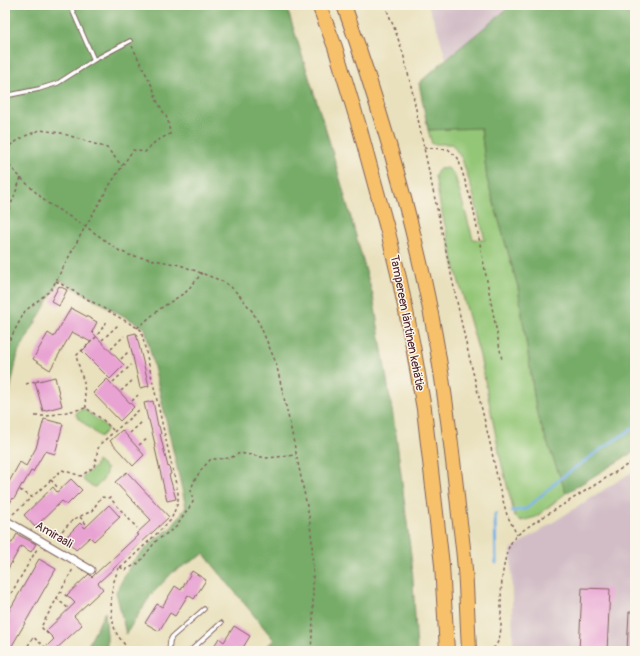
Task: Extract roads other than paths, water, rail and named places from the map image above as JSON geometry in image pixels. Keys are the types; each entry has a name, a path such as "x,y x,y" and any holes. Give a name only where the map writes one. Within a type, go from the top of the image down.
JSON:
{"highway":[{"name":"Tampereen läntinen kehätie","path":"319,5 335,47 359,126 390,240 412,339 424,409 439,535 447,651"},
{"name":"Tampereen läntinen kehätie","path":"344,5 382,119 410,219 424,278 436,340 455,469 466,583 469,651"}],"street":[{"name":"Amiraali","path":"5,520 91,570"}],"lane":[{"path":"70,5 94,60"},
{"path":"5,96 39,89 58,83 94,60 130,41"},
{"path":"169,651 172,637 204,609"},
{"path":"190,651 221,623"}],"waterway":[{"path":"512,511 526,509 561,478 635,427"},
{"path":"496,514 496,563"}]}
